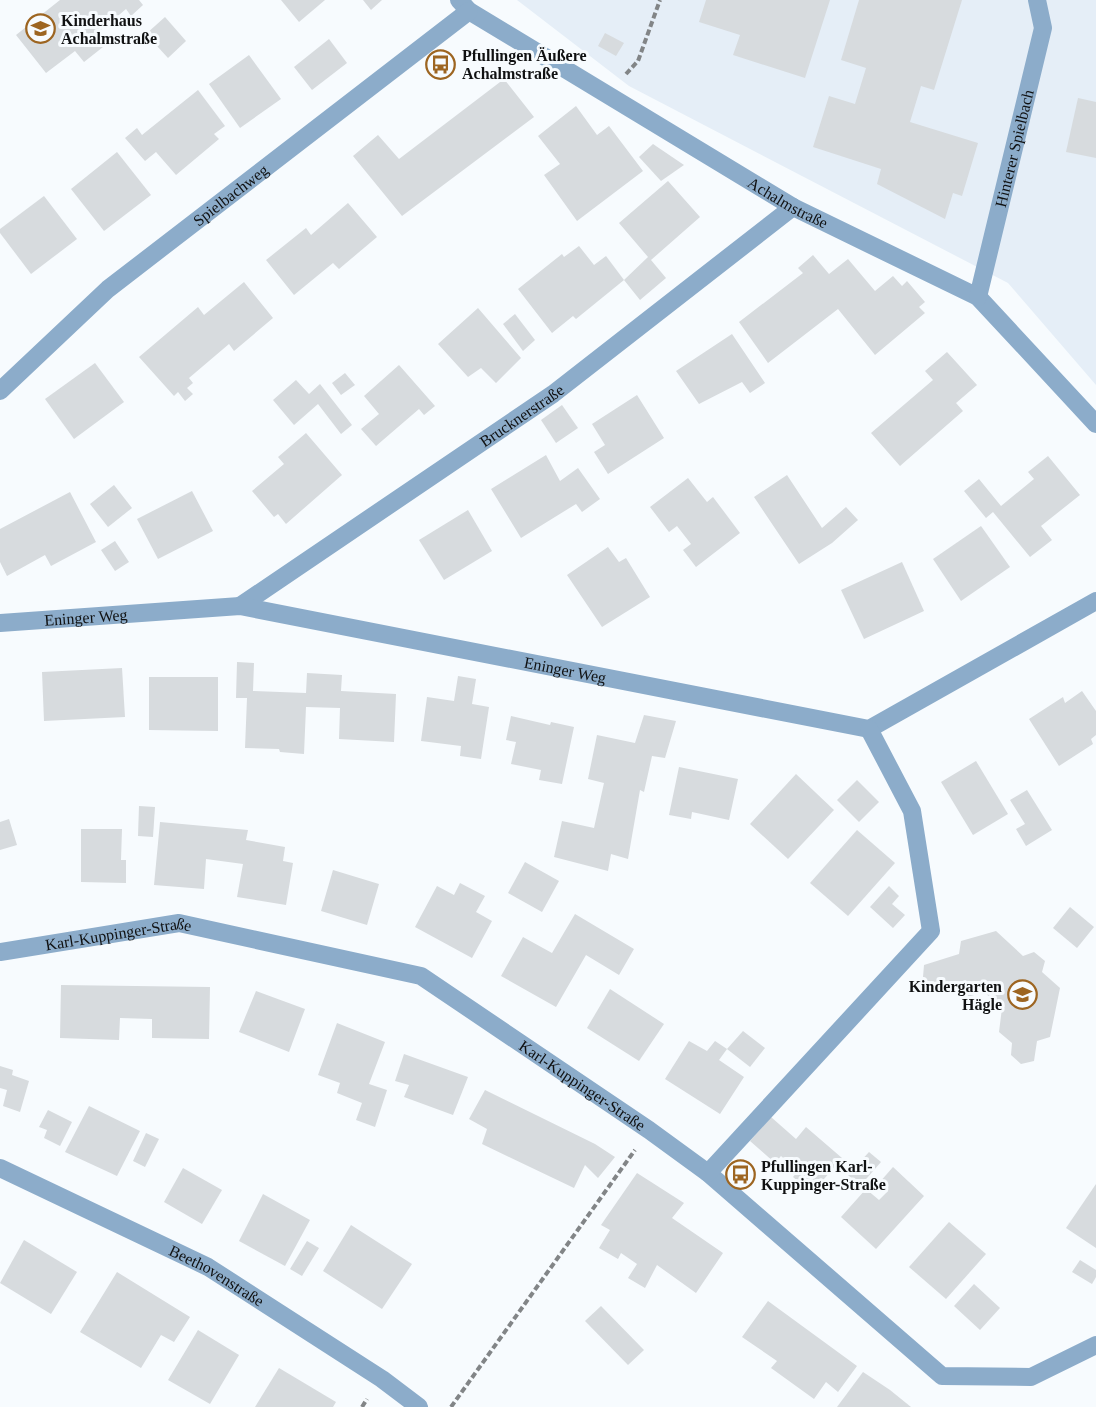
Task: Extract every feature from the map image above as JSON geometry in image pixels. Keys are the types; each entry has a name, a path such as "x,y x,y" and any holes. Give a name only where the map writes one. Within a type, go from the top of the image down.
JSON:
{"street":[{"name":"Hinterer Spielbach","path":"978,297 1042,28 1037,0"},
{"name":"Achalmstraße","path":"464,5 793,207 978,297 1096,424"},
{"name":"Spielbachweg","path":"0,391 108,289 464,5"},
{"name":"Brucknerstraße","path":"240,606 553,394 793,207"},
{"path":"708,1173 931,931 912,811 869,729 1096,601"},
{"name":"Eninger Weg","path":"0,623 240,606 869,729"},
{"name":"Karl-Kuppinger-Straße","path":"0,952 179,923 421,976 649,1130 708,1173 942,1376 1032,1377 1096,1345"},
{"name":"Beethovenstraße","path":"0,1168 208,1268 382,1379 418,1407"}],"path":[{"path":"606,94 638,61 660,0"},
{"path":"451,1407 649,1130"}],"shaded area":[{"path":"517,0 1096,0 1096,385 1008,283 629,86"}],"building":[{"path":"60,0 139,0 143,5 131,16 126,9 94,36 103,47 84,62 75,51 46,73 16,35"},
{"path":"281,0 325,0 299,22"},
{"path":"363,0 382,0 371,10"},
{"path":"706,0 830,0 805,78 733,55 740,35 699,22"},
{"path":"859,0 962,0 934,90 921,86 910,122 978,143 962,196 953,193 945,219 877,184 881,169 813,147 829,96 855,104 866,68 841,60"},
{"path":"165,17 186,41 168,58 146,34"},
{"path":"605,33 624,43 616,56 598,46"},
{"path":"329,39 347,63 312,90 294,67"},
{"path":"249,55 281,99 240,128 209,84"},
{"path":"504,79 534,117 402,216 353,156 378,135 399,159"},
{"path":"198,90 225,126 214,134 219,139 176,175 156,152 145,161 125,138 137,128 142,135"},
{"path":"1078,98 1096,102 1096,158 1066,152"},
{"path":"576,106 597,135 609,126 643,171 577,221 544,175 560,164 538,136"},
{"path":"653,144 684,165 661,181 639,157"},
{"path":"117,152 151,195 104,231 71,189"},
{"path":"668,181 700,217 651,260 666,278 640,300 624,280 648,257 619,223"},
{"path":"44,196 77,239 31,274 0,233 0,229"},
{"path":"348,203 377,237 339,269 333,263 294,295 266,260 306,228 311,235"},
{"path":"579,246 594,265 606,256 624,280 576,319 573,316 552,333 518,289 562,254 564,257"},
{"path":"813,255 829,274 848,259 875,291 893,276 902,286 907,281 925,302 919,307 925,313 875,355 838,309 768,363 739,322 803,273 798,268"},
{"path":"244,282 273,318 234,351 229,344 189,378 193,383 187,388 193,394 185,401 178,392 174,396 139,357 198,307 204,315"},
{"path":"478,308 521,358 496,383 481,368 468,377 438,344"},
{"path":"515,314 535,340 523,351 503,324"},
{"path":"732,334 765,383 750,393 742,382 699,404 676,371"},
{"path":"947,352 977,385 956,403 963,411 900,466 871,433 933,380 925,371"},
{"path":"95,363 124,402 74,439 45,399"},
{"path":"399,365 435,406 424,415 419,409 376,446 361,429 379,414 364,396"},
{"path":"345,373 355,385 341,395 332,383"},
{"path":"296,380 309,394 320,384 352,425 341,434 318,404 294,425 273,400"},
{"path":"637,395 664,438 608,474 594,452 605,445 592,424"},
{"path":"562,405 578,428 556,443 541,420"},
{"path":"306,433 342,475 286,524 278,514 274,517 252,491 284,464 278,457"},
{"path":"546,455 560,481 578,468 600,499 582,512 576,504 521,538 491,489"},
{"path":"1048,456 1080,495 1041,526 1052,540 1030,557 993,512 986,518 964,491 979,479 1001,506 1034,479 1028,472"},
{"path":"787,475 822,528 846,507 858,520 832,543 799,564 754,497"},
{"path":"688,478 707,502 713,497 740,533 696,567 683,550 691,544 677,526 669,532 650,507"},
{"path":"114,485 132,508 108,527 90,504"},
{"path":"192,491 213,531 158,559 137,519"},
{"path":"70,492 96,542 51,566 45,555 7,576 0,562 0,529"},
{"path":"468,510 492,551 444,580 419,540"},
{"path":"981,526 1010,567 961,601 933,559"},
{"path":"115,541 129,562 115,571 101,550"},
{"path":"608,547 619,562 626,558 650,597 602,627 567,575"},
{"path":"902,562 924,611 864,639 841,590"},
{"path":"237,662 254,663 253,691 306,693 307,673 342,675 341,691 396,694 394,742 339,739 340,708 306,707 304,754 280,752 279,749 245,748 247,698 236,698"},
{"path":"122,668 125,717 44,721 42,672"},
{"path":"458,676 476,679 472,704 489,707 481,759 460,756 461,746 421,741 427,697 454,701"},
{"path":"149,677 218,677 218,731 149,730"},
{"path":"1082,691 1096,711 1096,735 1091,739 1093,744 1059,766 1029,719 1063,697 1065,703"},
{"path":"644,715 676,721 665,758 652,756 644,792 640,790 628,859 611,854 608,871 554,857 562,821 594,828 604,783 588,779 597,735 635,743"},
{"path":"511,716 550,725 551,722 574,727 562,784 539,780 541,770 511,764 516,742 506,740"},
{"path":"976,761 1008,814 973,835 941,782"},
{"path":"679,767 738,779 729,820 692,812 691,819 669,815"},
{"path":"796,774 834,810 788,859 750,824"},
{"path":"857,780 879,802 859,822 837,800"},
{"path":"1027,790 1052,830 1026,846 1016,829 1025,824 1010,800"},
{"path":"139,806 155,807 153,837 138,836"},
{"path":"9,819 17,845 0,850 0,822"},
{"path":"160,822 248,830 246,840 285,847 283,861 293,863 286,905 237,897 243,864 206,859 204,889 154,885"},
{"path":"81,829 122,829 121,860 126,860 126,883 81,882"},
{"path":"857,830 895,863 848,916 810,883"},
{"path":"525,862 559,881 542,912 508,893"},
{"path":"333,870 379,884 367,925 321,911"},
{"path":"460,883 485,896 476,912 492,921 472,958 415,927 437,886 454,895"},
{"path":"889,886 899,896 892,904 905,915 893,928 870,907"},
{"path":"1070,907 1094,927 1077,948 1053,928"},
{"path":"575,914 634,949 619,975 586,955 556,1007 501,976 523,937 552,953"},
{"name":"Kindergarten Hägle","path":"996,931 1023,956 1034,952 1045,961 1042,972 1060,988 1050,1037 1037,1041 1034,1061 1021,1064 1011,1055 1012,1043 999,1032 1002,1008 984,992 961,999 944,983 932,986 923,977 924,965 959,954 961,941"},
{"path":"61,985 210,987 209,1039 152,1038 152,1019 120,1018 119,1040 60,1038"},
{"path":"610,989 664,1024 639,1061 587,1028"},
{"path":"256,991 305,1009 289,1052 239,1032"},
{"path":"337,1023 385,1042 369,1084 387,1090 375,1127 356,1120 362,1103 337,1093 340,1083 318,1075"},
{"path":"743,1031 765,1048 750,1067 727,1049"},
{"path":"689,1041 707,1051 715,1041 727,1049 719,1060 744,1077 720,1114 665,1079"},
{"path":"404,1054 468,1077 453,1115 404,1097 409,1085 395,1081"},
{"path":"0,1066 13,1070 12,1075 29,1081 20,1112 3,1106 7,1090 0,1088"},
{"path":"485,1090 595,1144 615,1157 598,1178 585,1165 574,1188 482,1144 487,1129 469,1119"},
{"path":"89,1106 140,1131 117,1176 65,1152"},
{"path":"48,1110 72,1122 60,1146 44,1138 47,1130 39,1127"},
{"path":"771,1117 796,1139 806,1127 842,1158 812,1193 793,1177 798,1171 781,1156 775,1163 750,1141"},
{"path":"146,1133 159,1139 145,1167 133,1161"},
{"path":"869,1152 881,1162 860,1186 848,1175"},
{"path":"893,1167 924,1196 876,1249 841,1217 866,1189 879,1200 888,1191 879,1183"},
{"path":"183,1168 222,1190 202,1224 164,1202"},
{"path":"637,1173 684,1203 672,1218 723,1253 696,1293 657,1265 645,1288 628,1278 637,1264 621,1253 618,1259 599,1248 610,1230 601,1225"},
{"path":"1096,1184 1096,1248 1066,1228"},
{"path":"263,1194 310,1220 285,1266 239,1241"},
{"path":"949,1222 986,1254 946,1299 909,1267"},
{"path":"351,1225 412,1264 382,1309 323,1271"},
{"path":"24,1240 77,1272 51,1314 0,1283"},
{"path":"307,1241 319,1248 302,1276 290,1269"},
{"path":"1080,1260 1096,1270 1096,1277 1092,1284 1072,1272"},
{"path":"117,1272 190,1317 174,1342 161,1335 141,1368 80,1332"},
{"path":"974,1284 1000,1308 980,1330 954,1306"},
{"path":"768,1301 857,1366 838,1392 826,1382 814,1399 771,1368 777,1361 742,1337"},
{"path":"601,1306 644,1350 628,1365 585,1321"},
{"path":"198,1330 239,1355 210,1404 168,1380"},
{"path":"279,1368 336,1402 333,1407 255,1407"},
{"path":"863,1372 890,1390 911,1407 837,1407"}],"place":[{"name":"Kinderhaus Achalmstraße","path":"40,29"},
{"name":"Pfullingen Äußere Achalmstraße","path":"441,64"},
{"name":"Kindergarten Hägle","path":"1023,995"},
{"name":"Pfullingen Karl- Kuppinger-Straße","path":"740,1175"}]}
